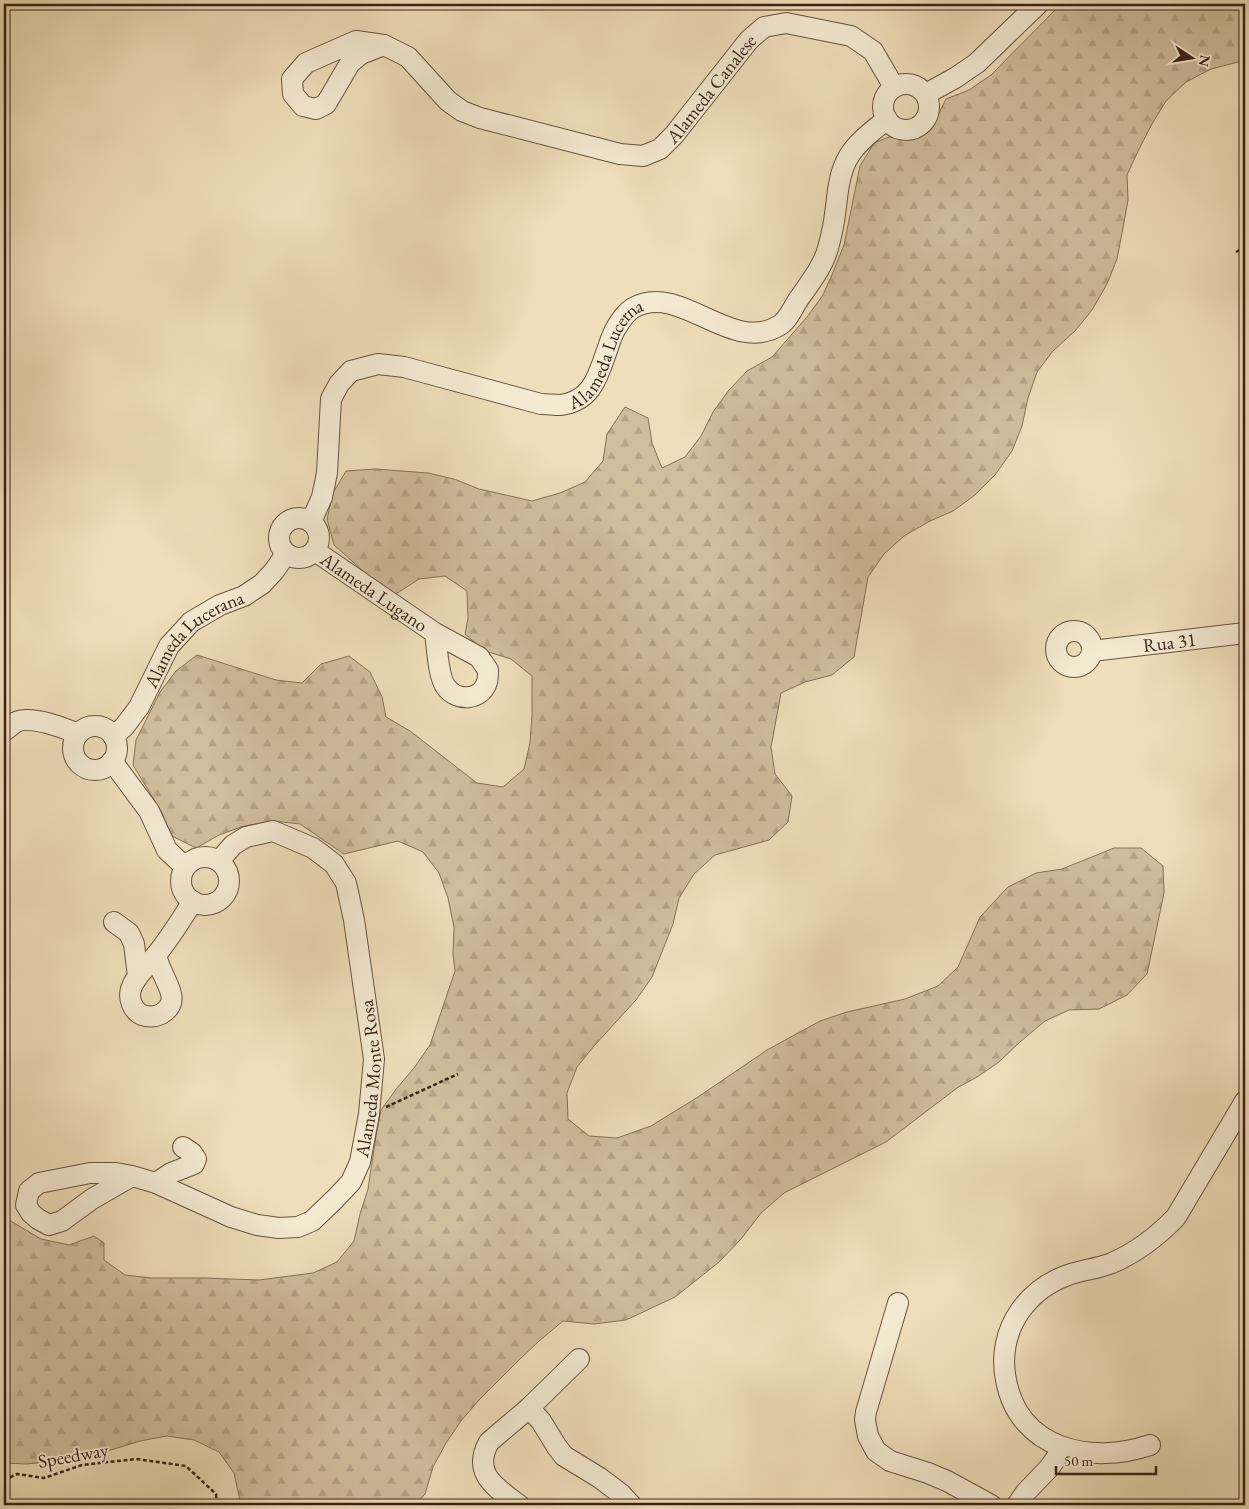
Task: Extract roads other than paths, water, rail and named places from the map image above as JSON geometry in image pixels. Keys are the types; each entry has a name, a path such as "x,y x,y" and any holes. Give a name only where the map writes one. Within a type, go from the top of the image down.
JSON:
{"street":[{"path":"926,94 977,63 1038,4"},
{"name":"Alameda Canalese","path":"384,45 408,57 448,101 462,111 480,118 620,154 643,156 660,149 674,135 749,40 764,27 786,22 851,36 873,51 894,87"},
{"path":"908,83 915,85 926,94 930,108 928,115 919,126 905,130 898,128 887,119 883,105 889,92 894,87 908,83"},
{"name":"Alameda Lucerna","path":"311,522 322,497 327,473 331,400 339,384 351,371 378,364 404,367 541,404 560,405 577,400 590,390 598,376 612,335 623,317 633,308 650,302 671,303 727,327 742,331 768,330 782,324 816,274 828,250 840,178 849,156 862,140 887,119"},
{"path":"301,518 311,522 319,535 314,551 306,557 296,558 286,554 280,546 279,536 283,526 291,520 301,518"},
{"name":"Alameda Lugano","path":"314,551 435,633"},
{"name":"Alameda Lucerana","path":"113,736 124,727 139,708 169,646 191,622 220,605 244,596 262,584 286,554"},
{"name":"Rua 31","path":"1092,651 1245,634"},
{"path":"4,732 18,721 39,721 78,734"},
{"path":"96,726 103,727 113,736 116,742 116,755 107,766 94,770 81,766 76,760 73,754 74,740 83,729 96,726"},
{"path":"112,761 150,811 167,850 185,867"},
{"name":"Alameda Monte Rosa","path":"132,1176 156,1183 231,1216 257,1225 279,1228 298,1227 312,1221 351,1182 360,1162 369,1114 374,1059 354,920 346,883 334,864 313,848 273,831 246,837 233,845 219,861"},
{"path":"212,857 219,861 225,866 229,882 223,897 216,902 208,904 200,904 193,901 187,896 181,882 185,867 197,858 212,857"},
{"path":"156,956 172,996 167,1009 162,1013 156,1016 142,1015 132,1005 130,991 138,976 156,956 178,926 193,901"},
{"path":"114,922 132,938 138,976"},
{"path":"1150,1445 1122,1453 1078,1452 1063,1448 1032,1428 1016,1408 1010,1396 1004,1372 1007,1340 1013,1322 1027,1302 1046,1285 1069,1275 1096,1268 1124,1257 1151,1240 1176,1217 1245,1101"},
{"path":"156,1183 172,1173 194,1164 196,1159 192,1153 183,1148"},
{"path":"898,1303 866,1412 866,1428 871,1444 876,1451 890,1461 947,1481 991,1505"},
{"path":"519,1505 491,1484 485,1473 484,1454 490,1442 529,1408 578,1359"},
{"path":"529,1408 548,1431 564,1456 600,1478 621,1494 631,1505"},
{"path":"1017,1505 1026,1492 1050,1467 1063,1448"}]}
